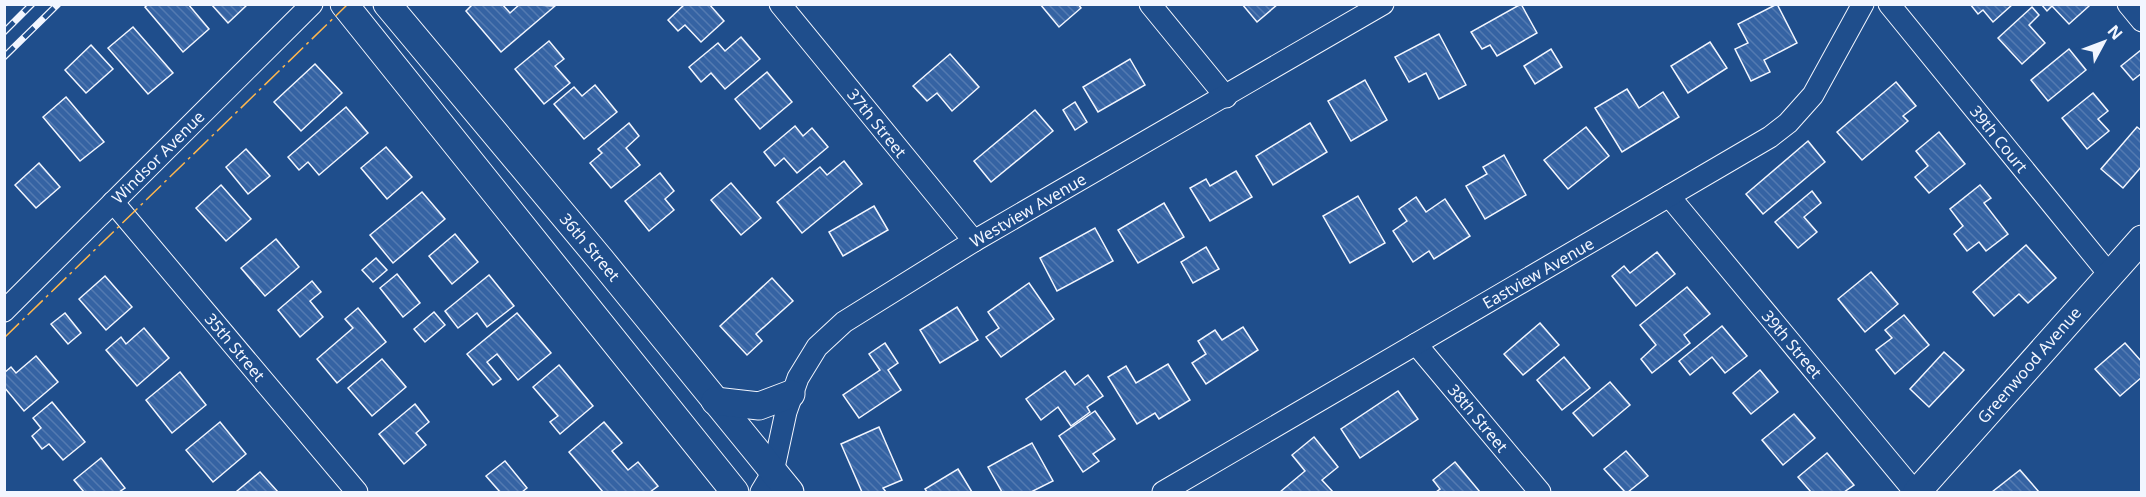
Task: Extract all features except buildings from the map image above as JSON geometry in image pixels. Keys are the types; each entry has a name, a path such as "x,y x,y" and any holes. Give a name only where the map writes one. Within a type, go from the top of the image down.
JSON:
{"street":[{"name":"Windsor Avenue","path":"4,311 312,4"},
{"path":"344,4 735,492"},
{"name":"36th Street","path":"387,4 601,260 715,401 775,486"},
{"name":"37th Street","path":"780,4 974,241"},
{"path":"1150,4 1226,97"},
{"name":"Westview Avenue","path":"775,486 791,394 806,362 817,347 837,328 858,312 974,241 1383,4"},
{"name":"Eastview Avenue","path":"1164,492 1770,137 1788,123 1813,95 1863,4"},
{"name":"39th Court","path":"1889,4 2109,274"},
{"path":"2128,4 2142,21"},
{"name":"39th Street","path":"1669,196 1916,492"},
{"name":"35th Street","path":"113,202 357,492"},
{"name":"Greenwood Avenue","path":"1916,492 2142,239"},
{"name":"38th Street","path":"1416,344 1540,492"},
{"path":"715,401 759,406 791,394"}],"railway":[{"path":"4,32 32,4"},
{"path":"4,57 58,4"}],"power":[{"path":"4,338 348,4"}]}
